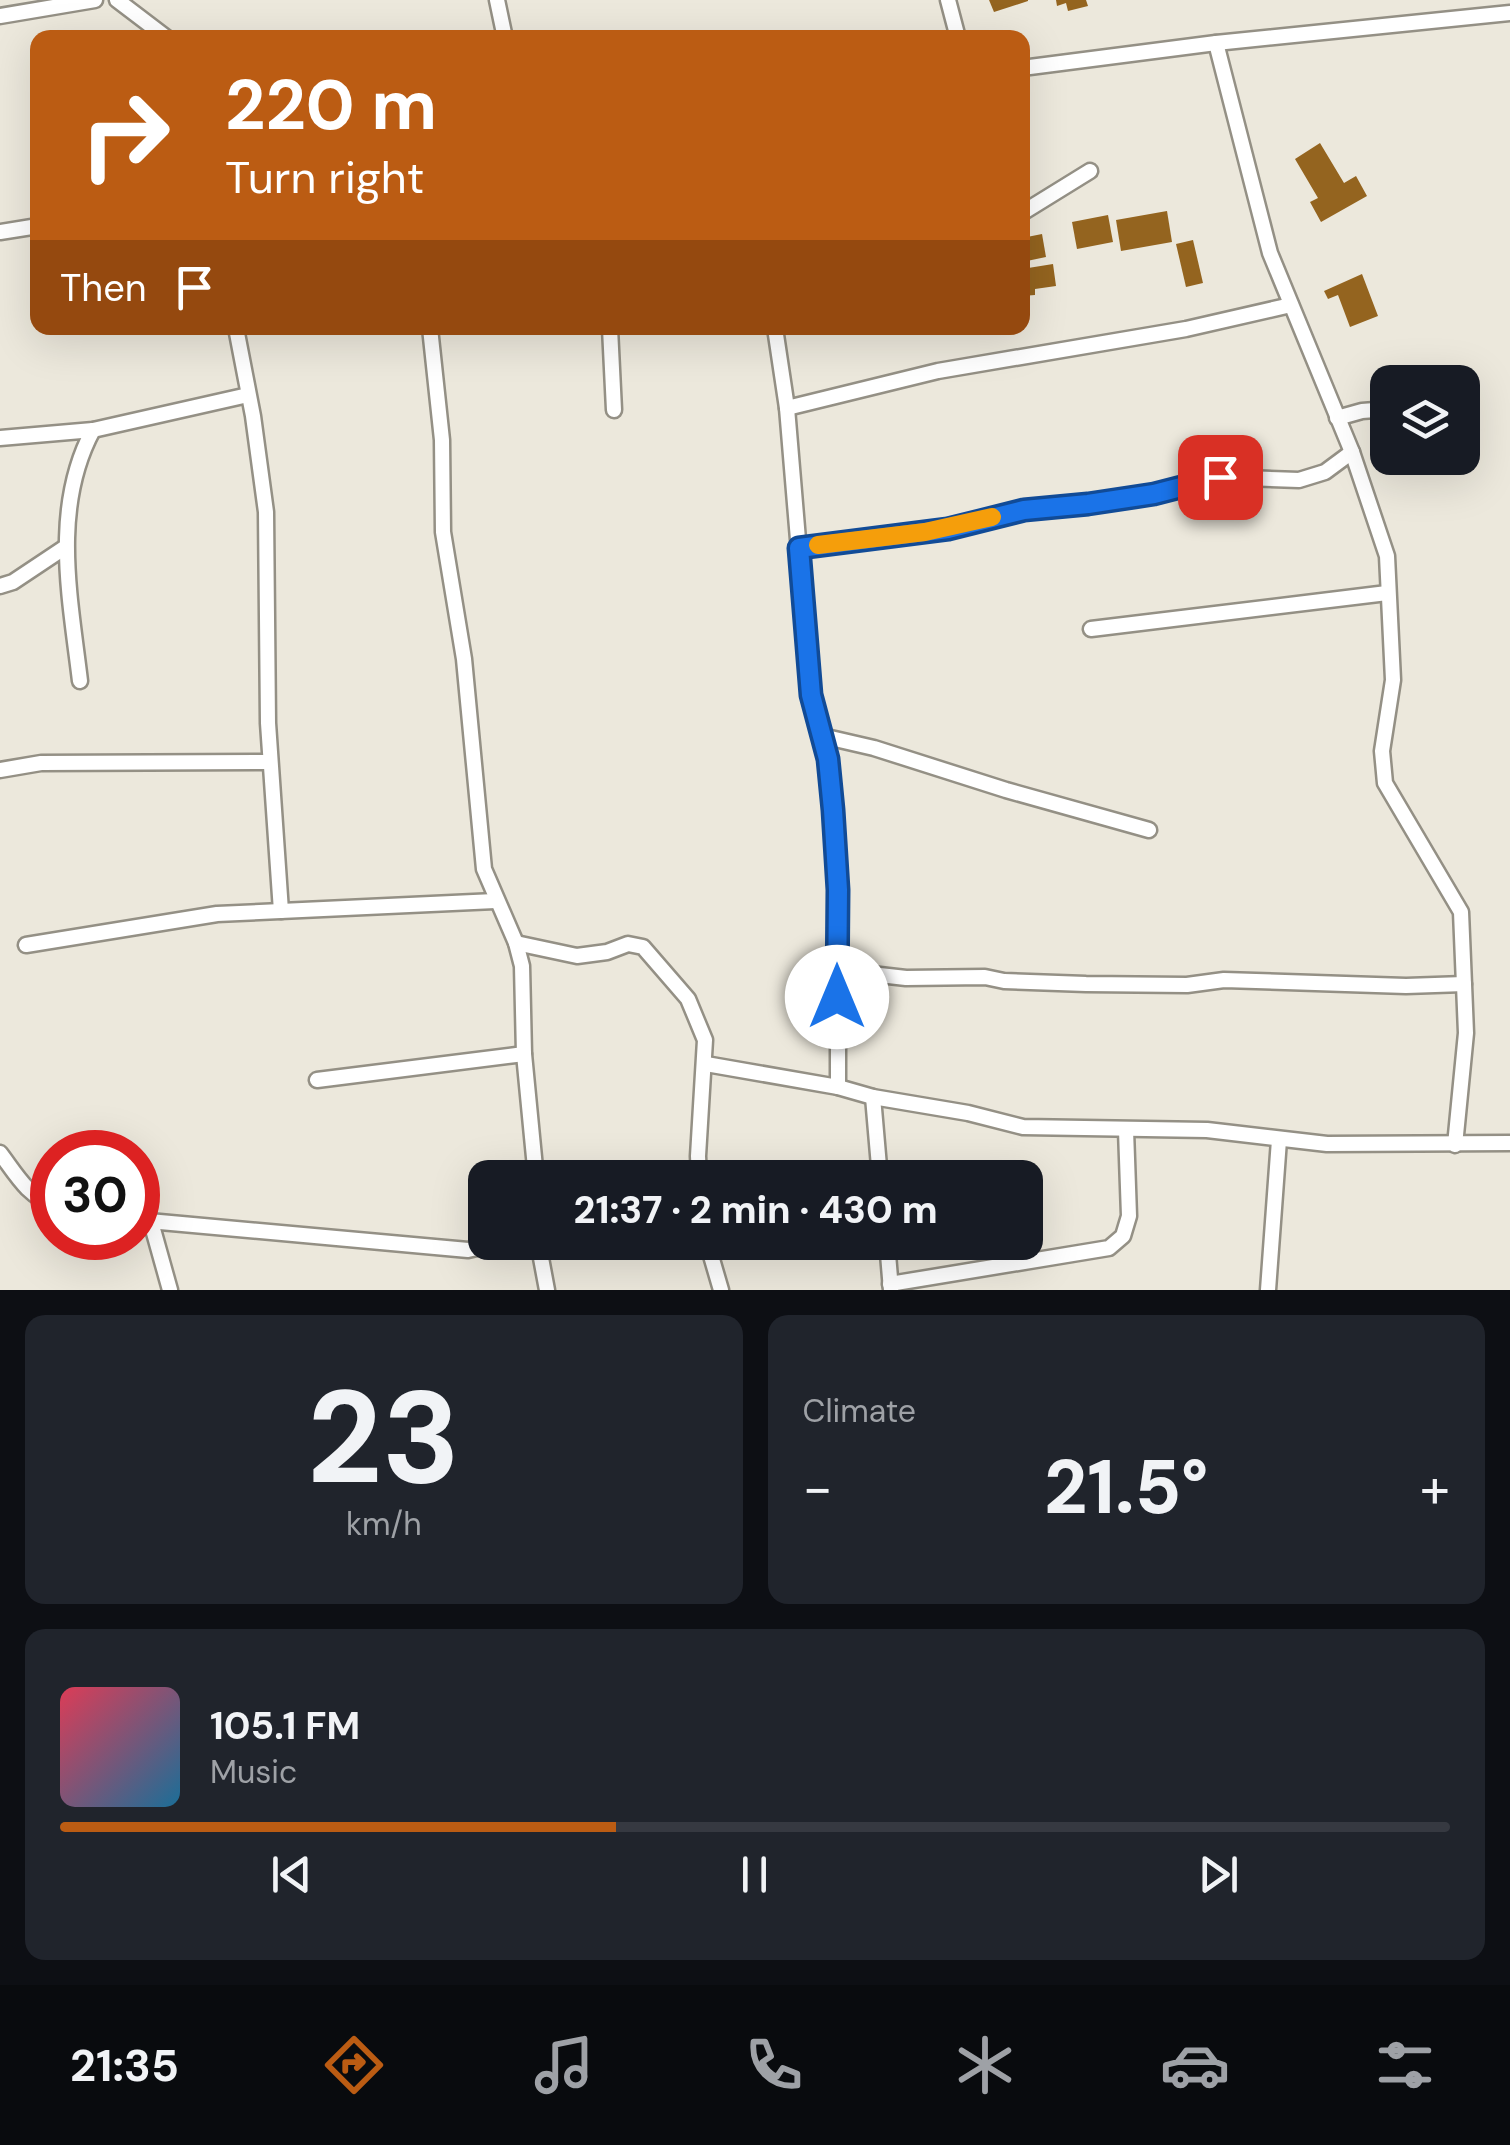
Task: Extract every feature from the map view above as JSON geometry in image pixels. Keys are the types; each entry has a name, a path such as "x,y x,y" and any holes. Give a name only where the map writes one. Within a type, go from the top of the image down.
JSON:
{"street":[{"path":"0,16 95,0"},
{"path":"117,0 159,30"},
{"path":"496,0 503,30"},
{"path":"948,0 956,30"},
{"path":"1030,67 1216,43 1510,13"},
{"path":"1216,43 1264,231 1352,452 1386,556 1393,680 1382,767 1385,783 1461,912 1464,1066 1455,1145"},
{"path":"1030,208 1090,170"},
{"path":"0,232 30,227"},
{"path":"786,408 952,368 1186,330 1291,305"},
{"path":"237,335 266,512 265,638 280,911"},
{"path":"431,335 442,440 443,532 464,659 484,870 522,966 524,1054 534,1160"},
{"path":"610,335 614,410"},
{"path":"776,335 811,695 828,759 836,858 838,1087"},
{"path":"0,438 93,430 248,395"},
{"path":"1337,418 1370,410"},
{"path":"80,682 64,548 78,458 93,430"},
{"path":"799,548 936,531 1024,510 1154,494 1220,477 1300,480 1325,472 1352,452"},
{"path":"0,586 13,582 64,548"},
{"path":"1091,629 1387,593"},
{"path":"822,736 1148,830"},
{"path":"0,770 41,764 270,762"},
{"path":"26,945 216,914 496,901"},
{"path":"516,943 576,956 608,952 628,944 643,947 688,999 705,1040 698,1160"},
{"path":"836,970 906,978 986,976 1086,984 1187,985 1224,980 1464,984"},
{"path":"316,1080 524,1054"},
{"path":"706,1064 1023,1126 1207,1130 1326,1144 1510,1142"},
{"path":"873,1097 878,1160"},
{"path":"888,1260 891,1287 1110,1248 1123,1236 1129,1216 1126,1130"},
{"path":"1268,1290 1278,1140"},
{"path":"0,1153 30,1190"},
{"path":"160,1222 371,1238 468,1250"},
{"path":"159,1260 170,1290"},
{"path":"541,1260 547,1290"},
{"path":"712,1260 721,1290"}],"building":[{"path":"989,0 1028,0 1028,1 994,12"},
{"path":"1056,0 1086,0 1088,6 1068,11 1066,3 1057,6"},
{"path":"1320,143 1344,183 1356,176 1367,196 1321,222 1310,202 1318,198 1295,159"},
{"path":"1167,211 1172,242 1121,251 1116,220"},
{"path":"1108,215 1113,242 1077,249 1072,222"},
{"path":"1042,234 1046,257 1030,260 1030,236"},
{"path":"1193,240 1203,283 1186,287 1176,244"},
{"path":"1053,264 1056,286 1035,289 1035,295 1030,295 1030,268"},
{"path":"1362,274 1378,316 1350,327 1338,295 1328,299 1324,291"}],"slow traffic":[{"path":"818,545 948,529 992,517"}],"route":[{"path":"837,997 838,890 833,810 828,759 811,695 799,548 948,529 1024,510 1154,494 1220,477"}]}
